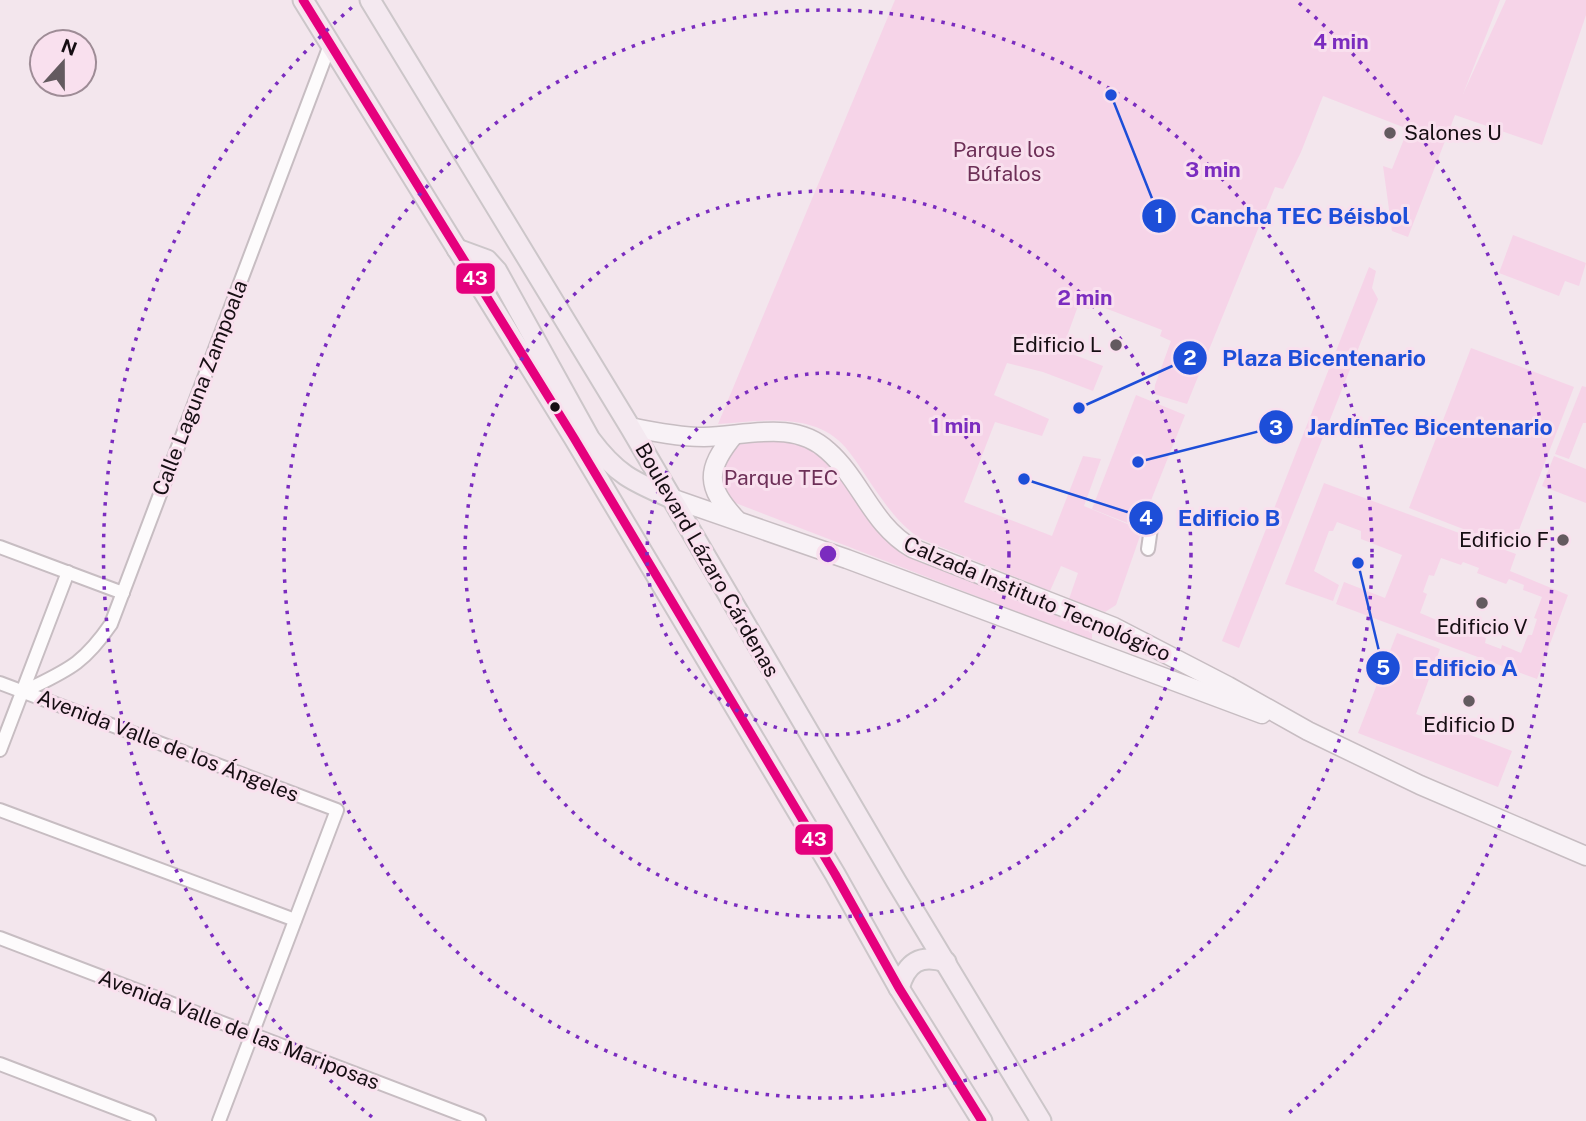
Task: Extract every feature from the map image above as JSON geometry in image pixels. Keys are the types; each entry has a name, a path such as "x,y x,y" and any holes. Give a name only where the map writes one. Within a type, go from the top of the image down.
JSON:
{"main road":[{"path":"303,0 688,628 835,874 899,988 982,1121"},
{"name":"Boulevard Lázaro Cárdenas","path":"377,5 509,232 629,427 896,881 1041,1121"},
{"path":"457,250 486,260 497,271 590,439 606,460 635,483 671,498"},
{"path":"899,988 906,970 918,960 928,958 946,962"}],"street":[{"name":"Calle Laguna Zampoala","path":"23,692 76,665 93,649 111,624 330,45"},
{"name":"Calzada Instituto Tecnológico","path":"629,427 688,436 782,432 808,437 837,460 882,524 903,543 1101,622 1204,673 1308,731 1433,790 1586,856"},
{"path":"734,435 719,457 712,484 720,502 736,519"},
{"name":"Calzada Instituto Tecnológico","path":"671,498 873,568 1308,731"},
{"path":"1149,549 1153,514"},
{"path":"0,547 122,593"},
{"path":"0,750 68,572"},
{"path":"1090,651 1101,643 1104,631 1101,622"},
{"name":"Avenida Valle de los Ángeles","path":"0,683 337,810 295,920"},
{"path":"0,810 295,920 219,1121"},
{"name":"Avenida Valle de las Mariposas","path":"0,939 479,1121"},
{"path":"0,1064 149,1121"}],"green space":[{"name":"Parque los Búfalos","path":"895,0 1500,0 1463,94 1506,0 1586,0 1586,15 1542,145 1455,115 1408,237 1392,231 1383,166 1392,169 1408,129 1323,96 1283,189 1275,187 1187,404 1154,394 1171,341 1160,336 1162,330 1092,303 1089,309 1078,306 1062,350 1103,366 1093,391 1043,372 1007,363 994,395 1049,419 1042,436 995,422 964,502 1052,536 1083,456 1101,459 1084,506 1137,528 1140,536 1116,605 1105,612 1069,599 1078,573 1061,566 1050,591 921,539 889,509 846,448 819,428 786,421 718,424"},
{"path":"1513,235 1586,263 1579,286 1565,281 1559,296 1499,273"},
{"path":"1369,267 1376,271 1372,288 1378,299 1239,648 1222,641"},
{"path":"1471,348 1574,387 1512,548 1409,508"},
{"path":"1582,386 1586,387 1586,423 1583,423 1569,459 1555,454"},
{"path":"1136,395 1185,415 1140,528 1092,509"},
{"name":"Parque TEC","path":"741,435 803,443 834,465 866,518 907,554 1092,628 1092,641 733,502 722,484 727,459"},
{"path":"1554,456 1586,469 1586,503 1542,486"},
{"path":"1324,483 1516,554 1510,571 1568,595 1537,679 1336,604 1344,582 1385,598 1402,555 1361,539 1361,531 1337,522 1333,531 1329,531 1314,571 1339,585 1333,601 1285,584","holes":["1441,558 1461,565 1463,562 1479,568 1477,573 1506,584 1509,579 1524,585 1523,590 1542,597 1534,618 1537,619 1532,635 1528,635 1521,653 1502,645 1501,649 1485,643 1486,638 1457,627 1455,630 1438,624 1439,621 1420,613 1427,594 1423,592 1429,575 1434,576"]},
{"path":"1397,633 1440,649 1416,714 1512,751 1498,787 1358,733"}],"transit line":[{"name":"43","path":"303,0 574,438 835,874 899,988 982,1121"}],"place":[{"name":"Cancha TEC Béisbol","path":"1111,95"},
{"name":"Salones U","path":"1390,133"},
{"name":"Edificio L","path":"1116,345"},
{"name":"Plaza Bicentenario","path":"1079,408"},
{"name":"JardínTec Bicentenario","path":"1138,462"},
{"name":"Edificio B","path":"1024,479"},
{"name":"Edificio F","path":"1563,540"},
{"name":"Edificio A","path":"1358,563"},
{"name":"Edificio V","path":"1482,603"},
{"name":"Edificio D","path":"1469,701"}]}
